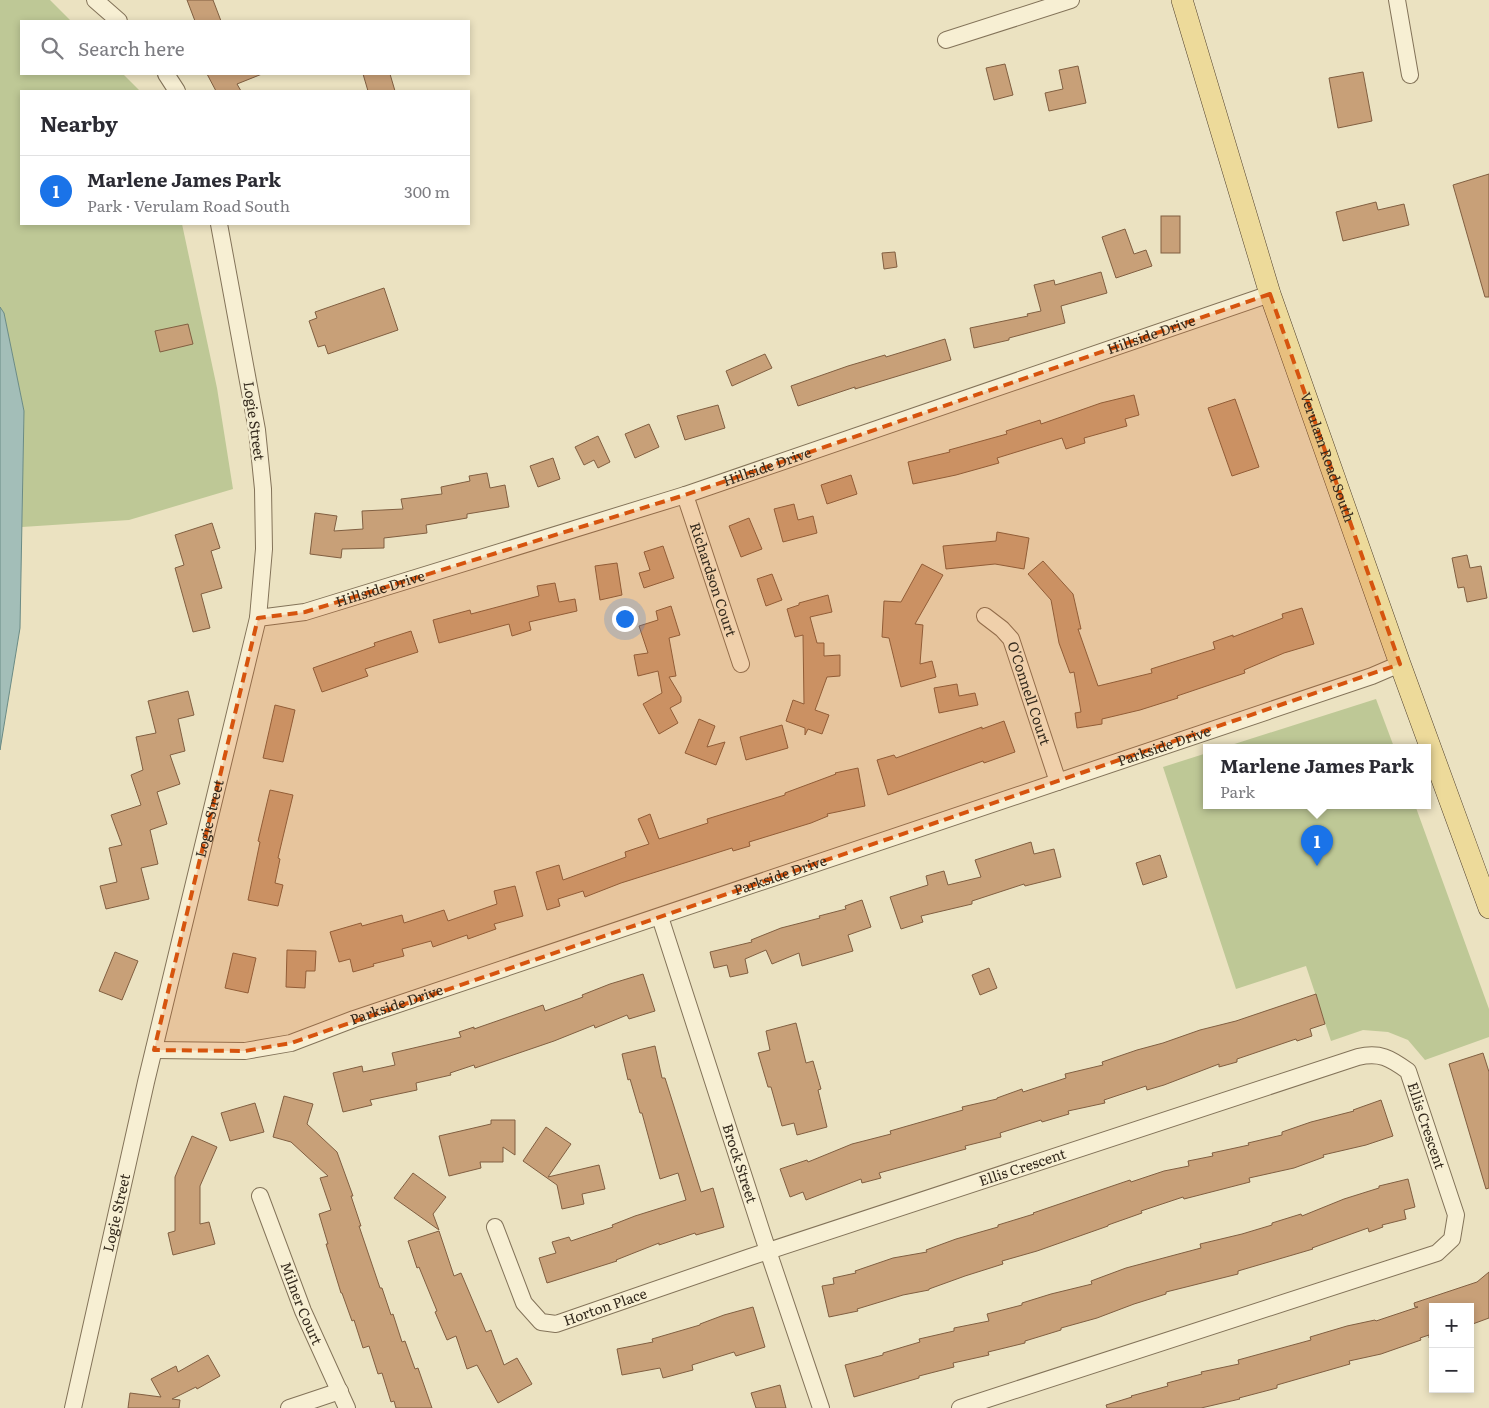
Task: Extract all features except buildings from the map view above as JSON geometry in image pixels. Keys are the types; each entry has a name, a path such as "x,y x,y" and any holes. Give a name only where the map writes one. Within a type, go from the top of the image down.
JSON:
{"main road":[{"name":"Verulam Road South","path":"1182,0 1270,294 1429,744"},
{"name":"Verulam Road South","path":"1431,749 1489,908"}],"street":[{"path":"94,0 117,20"},
{"path":"946,40 1071,0"},
{"path":"1397,0 1410,75"},
{"path":"167,75 176,90"},
{"name":"Logie Street","path":"73,1408 154,1050 258,618 264,549 263,489 257,430 219,225"},
{"name":"Hillside Drive","path":"258,618 305,612 685,495 1270,294"},
{"name":"Richardson Court","path":"685,495 741,664"},
{"name":"O'Connell Court","path":"985,616 1002,628 1011,639 1058,782"},
{"name":"Parkside Drive","path":"154,1050 245,1051 291,1043 354,1019 1363,679 1400,664"},
{"name":"Brock Street","path":"660,917 821,1408"},
{"name":"Ellis Crescent","path":"769,1252 1358,1057 1370,1054 1380,1055 1408,1071 1456,1215 1452,1239 1437,1254 960,1408"},
{"name":"Milner Court","path":"260,1196 303,1311 347,1408"},
{"name":"Horton Place","path":"495,1227 524,1303 541,1322 556,1324 769,1252"},
{"path":"289,1408 340,1391"}],"highlighted area":[{"path":"1270,294 1400,664 291,1043 245,1051 154,1050 258,618 305,612 685,495"}],"green space":[{"path":"0,0 50,0 70,20 20,20 20,75 124,75 139,90 20,90 20,225 182,225 217,388 233,489 129,520 22,527 24,411 4,314 0,307"},
{"path":"1376,699 1393,744 1234,744"},
{"path":"1203,754 1203,809 1416,809 1489,1009 1489,1037 1425,1060 1408,1040 1388,1032 1363,1030 1331,1041 1306,966 1236,989 1163,767"}],"water":[{"path":"0,307 4,313 24,411 20,628 0,750"}],"place":[{"name":"Marlene James Park","path":"1317,866"}]}
